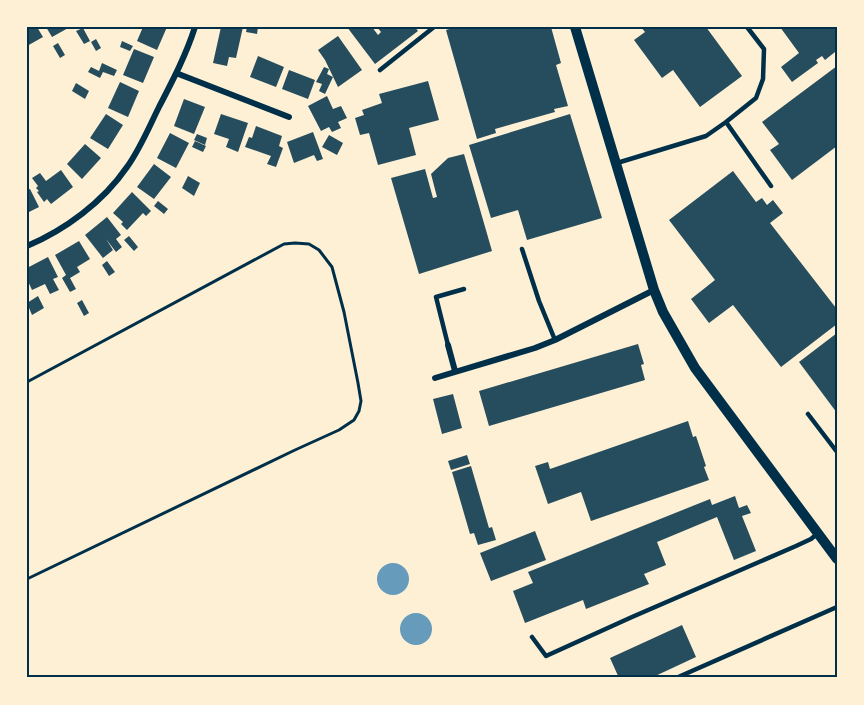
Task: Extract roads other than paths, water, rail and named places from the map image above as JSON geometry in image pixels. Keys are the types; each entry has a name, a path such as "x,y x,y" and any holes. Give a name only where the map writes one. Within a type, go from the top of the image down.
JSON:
{"street":[{"path":"27,246 62,228 80,215 115,182 136,153 188,50 195,27"},
{"path":"575,27 654,290 663,312 695,368 837,559"},
{"path":"176,73 289,117"},
{"path":"435,378 555,340 654,290"},
{"path":"448,345 455,371"}],"lane":[{"path":"380,70 434,27"},
{"path":"617,163 706,136 756,98 763,79 764,49 747,27"},
{"path":"726,122 771,186"},
{"path":"522,249 555,340"},
{"path":"448,345 436,297 464,289"},
{"path":"808,414 837,452"},
{"path":"532,637 546,656 632,616 796,546 819,533"},
{"path":"676,678 837,607"}],"water":[{"path":"393,563 405,567 409,579 405,591 393,595 381,591 377,579 381,567"},
{"path":"416,613 428,617 432,629 428,641 416,645 404,641 400,629 404,617"}]}
